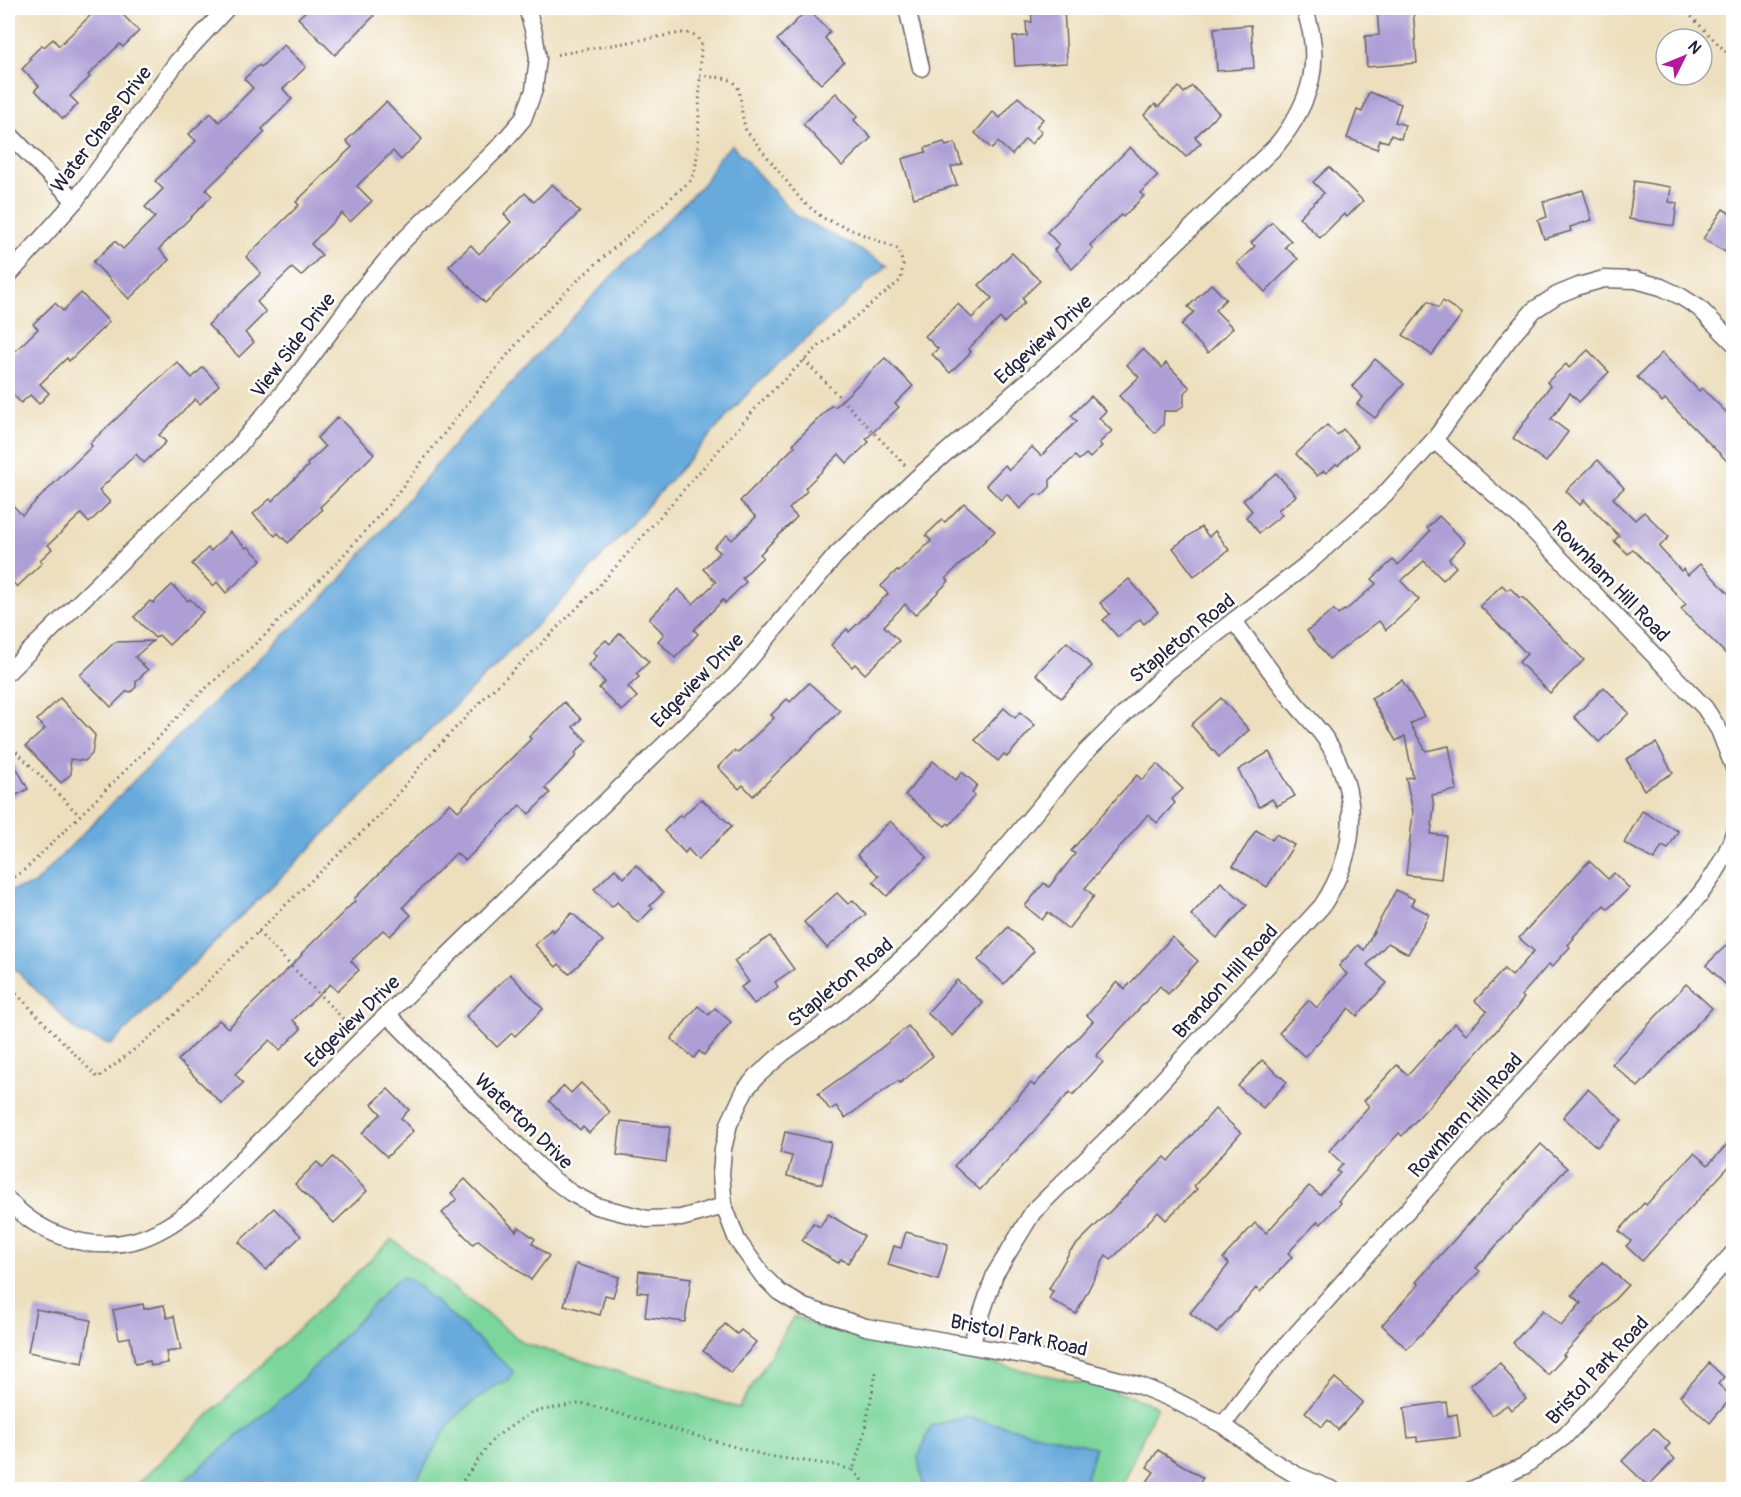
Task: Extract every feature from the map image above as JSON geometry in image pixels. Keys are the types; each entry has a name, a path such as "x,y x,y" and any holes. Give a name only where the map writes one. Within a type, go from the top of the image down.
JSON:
{"street":[{"name":"Water Chase Drive","path":"8,276 75,201 177,62 227,8"},
{"name":"View Side Drive","path":"8,672 235,450 300,372 362,289 402,242 523,119 534,90 538,58 527,8"},
{"path":"907,8 921,68"},
{"name":"Edgeview Drive","path":"8,1200 41,1228 62,1237 85,1242 132,1241 154,1234 194,1208 363,1039 739,672 836,555 917,478 1087,329 1276,146 1293,125 1305,99 1313,67 1310,23 1304,8"},
{"path":"8,134 75,201"},
{"name":"Stapleton Road","path":"724,1206 723,1149 729,1124 746,1090 757,1076 783,1053 838,1014 915,947 980,878 1085,753 1167,672 1306,565 1384,495 1434,440 1509,339 1534,310 1557,295 1579,286 1604,279 1636,280 1660,287 1699,308 1734,343"},
{"name":"Rownham Hill Road","path":"1434,440 1520,517 1705,708 1719,730 1734,768"},
{"name":"Brandon Hill Road","path":"970,1345 995,1274 1033,1212 1127,1119 1322,906 1340,873 1348,848 1351,821 1351,800 1341,768 1319,730 1294,701 1234,621"},
{"name":"Rownham Hill Road","path":"1223,1425 1264,1370 1595,1002 1702,893 1718,872 1734,833"},
{"name":"Waterton Drive","path":"388,1015 520,1148 551,1178 571,1193 596,1206 647,1219 681,1218 724,1206"},
{"name":"Bristol Park Road","path":"724,1206 737,1240 748,1257 779,1292 804,1307 866,1327 1029,1356 1138,1385 1170,1398 1223,1425 1269,1459 1296,1475 1333,1490"},
{"name":"Bristol Park Road","path":"1471,1490 1524,1466 1564,1437 1734,1252"}],"path":[{"path":"1683,8 1734,60"},
{"path":"8,879 27,868 194,699 265,635 339,560 384,510 479,389 536,321 580,278 690,181 695,171 698,148 701,45 698,37 691,33 538,58"},
{"path":"8,986 98,1078 160,1029 381,813 426,759 486,696 596,589 738,428 804,360 901,280 903,264 898,249 823,218 802,201 746,130 742,117 740,89 732,80 722,76 700,77"},
{"path":"804,360 917,478"},
{"path":"8,743 79,815"},
{"path":"258,932 363,1039"},
{"path":"853,1470 864,1434 877,1368"},
{"path":"456,1490 494,1438 532,1412 582,1403 767,1456 834,1465 853,1470 870,1490"}],"green space":[{"path":"392,1239 523,1343 739,1408 794,1316 819,1327 1102,1387 1157,1406 1120,1489 131,1490"}],"water":[{"path":"732,145 795,215 888,265 758,382 573,589 111,1045 79,1033 8,962 8,891 33,885 157,757 335,586 460,437 627,260 704,183 719,157"},
{"path":"403,1277 411,1280 513,1371 509,1381 498,1384 459,1413 443,1434 412,1489 175,1489 293,1389 395,1281"},
{"path":"966,1417 1095,1447 1083,1489 927,1489 923,1485 918,1458 931,1426"}],"building":[{"path":"98,8 110,8 116,14 119,11 139,31 123,47 120,44 88,75 90,77 70,96 78,104 63,119 35,90 39,86 22,69 42,45 44,47 53,39 59,46"},
{"path":"309,8 366,8 374,16 335,55 298,18"},
{"path":"1031,8 1064,8 1067,63 1015,66 1013,37 1027,36 1026,22 1032,22"},
{"path":"1413,8 1417,63 1367,67 1365,36 1379,35 1377,9"},
{"path":"808,9 830,32 825,38 844,62 821,84 777,40"},
{"path":"1251,25 1254,68 1217,71 1214,28"},
{"path":"284,45 306,67 283,89 292,99 262,129 265,132 206,190 212,196 159,249 169,260 129,299 93,262 115,241 123,249 155,217 145,207 163,189 155,181 196,141 189,134 211,113 219,122 253,88 244,79 259,65 261,67"},
{"path":"1192,86 1219,113 1195,137 1201,143 1186,157 1144,115 1155,104 1158,107 1179,87 1184,93"},
{"path":"1369,92 1401,104 1395,122 1405,125 1401,139 1391,135 1388,142 1380,140 1377,149 1347,138 1357,110 1362,112"},
{"path":"836,93 858,116 854,120 871,138 842,166 803,124"},
{"path":"1018,97 1043,119 1036,127 1042,132 1031,144 1025,139 1012,155 998,142 992,149 975,133 993,112 1000,118"},
{"path":"386,102 422,139 401,160 393,151 357,186 372,201 350,222 342,213 311,244 322,255 301,276 292,268 257,302 266,312 245,333 254,342 239,357 208,325 261,273 246,257 299,205 296,202 352,147 346,141"},
{"path":"944,142 946,146 955,143 962,164 951,167 957,185 914,198 902,159 926,152 925,148"},
{"path":"1130,147 1158,176 1140,193 1144,196 1090,245 1093,249 1072,269 1054,250 1059,245 1047,232"},
{"path":"1329,167 1363,201 1347,217 1344,214 1320,238 1299,217 1324,193 1313,182"},
{"path":"1634,181 1671,187 1669,202 1677,203 1674,226 1629,219"},
{"path":"552,184 580,212 485,303 449,266 471,245 479,254 511,222 504,214 525,193 534,202"},
{"path":"1583,190 1592,220 1570,227 1571,231 1544,239 1538,220 1547,217 1543,202"},
{"path":"1723,209 1734,216 1734,257 1703,239"},
{"path":"1272,222 1291,241 1285,247 1298,259 1265,292 1237,263 1255,246 1251,243"},
{"path":"1012,253 1040,281 1022,298 1025,302 1004,323 1000,318 968,349 971,352 950,373 932,354 938,349 925,336 958,304 972,318 992,298 979,285"},
{"path":"1211,284 1226,299 1215,310 1233,328 1208,353 1181,325 1194,312 1188,307"},
{"path":"81,293 109,322 69,361 67,358 40,384 49,393 39,404 30,395 21,403 8,389 8,358 38,329 33,324 55,303 63,311"},
{"path":"1428,301 1438,308 1443,301 1462,314 1432,355 1403,335"},
{"path":"1143,349 1162,368 1166,363 1190,388 1184,393 1184,405 1177,411 1164,411 1163,425 1155,433 1119,396 1139,377 1127,365"},
{"path":"1588,350 1609,372 1579,402 1570,393 1551,419 1568,432 1546,462 1513,438 1550,386 1547,382 1566,364 1569,368"},
{"path":"1662,353 1699,391 1702,388 1734,420 1734,468 1665,399 1662,402 1637,377"},
{"path":"885,358 913,386 895,404 899,407 866,439 869,442 847,463 839,454 805,488 807,491 789,509 797,517 760,554 763,557 742,578 746,582 725,603 723,600 694,630 698,634 675,658 658,641 664,634 649,619 678,589 693,604 716,582 703,569 720,552 714,547 727,535 732,540 756,517 740,501 832,405 835,407"},
{"path":"1375,359 1404,384 1375,418 1357,404 1363,397 1352,387"},
{"path":"177,362 192,378 203,367 219,385 200,404 195,399 159,435 166,442 144,463 136,454 99,490 110,502 89,523 81,514 48,545 52,549 40,560 42,563 17,587 8,577 8,500 22,515 92,446 90,443"},
{"path":"1091,396 1106,411 1099,418 1112,431 1099,443 1102,446 1090,458 1086,454 1079,460 1075,456 1050,480 1050,487 1042,495 1035,494 1020,509 1007,494 1001,500 986,485 1005,465 1009,470 1032,447 1041,456 1077,421 1071,416"},
{"path":"338,417 374,454 320,507 322,510 288,543 278,533 275,536 253,514 270,499 272,501 325,447 317,438"},
{"path":"1327,425 1337,435 1343,429 1358,446 1338,465 1336,464 1326,473 1324,471 1317,476 1296,454"},
{"path":"1598,460 1624,488 1613,498 1635,520 1644,512 1669,537 1659,547 1681,571 1683,569 1688,575 1700,564 1734,599 1734,646 1726,654 1681,609 1686,604 1633,549 1628,554 1614,541 1619,536 1584,500 1580,505 1566,491"},
{"path":"1276,473 1296,496 1278,510 1282,515 1259,533 1246,517 1252,511 1243,500"},
{"path":"964,503 995,531 946,578 949,581 915,615 905,604 884,626 899,641 865,674 855,664 852,667 831,645 847,629 849,632 888,594 881,586 931,541 926,535 942,520 945,522"},
{"path":"1439,516 1465,542 1449,559 1456,567 1443,580 1424,561 1401,581 1419,600 1386,630 1379,621 1329,659 1307,631 1334,610 1338,615 1345,611 1376,584 1372,579 1393,560 1398,565 1430,531 1427,528"},
{"path":"1201,527 1209,537 1215,531 1229,550 1194,576 1173,548"},
{"path":"230,532 261,560 226,593 217,582 213,586 192,564 208,548 211,551"},
{"path":"1129,579 1158,612 1144,624 1140,619 1118,637 1103,620 1110,614 1100,603"},
{"path":"172,585 203,612 169,645 159,635 155,638 134,617 150,601 153,603"},
{"path":"1502,585 1507,590 1510,588 1520,598 1522,597 1584,660 1550,693 1519,662 1527,654 1480,606"},
{"path":"620,633 649,662 636,674 639,677 628,687 637,697 622,711 599,688 605,682 588,665 597,656 593,652 606,640 610,644"},
{"path":"153,641 135,657 148,670 136,681 136,687 131,692 127,691 111,707 80,675 115,642"},
{"path":"1067,642 1092,666 1061,698 1036,674"},
{"path":"1402,680 1424,716 1410,724 1426,751 1449,746 1457,790 1432,795 1434,807 1431,834 1446,836 1441,879 1406,875 1413,812 1406,778 1413,777 1405,736 1396,741 1371,698"},
{"path":"809,683 840,711 753,796 743,785 739,789 718,767 734,751 737,753 774,718 771,715 787,699 790,702"},
{"path":"1604,687 1629,713 1599,742 1574,717"},
{"path":"60,698 95,735 92,754 85,761 70,759 71,774 61,783 26,746 45,729 37,720"},
{"path":"1221,698 1249,730 1219,757 1191,725"},
{"path":"564,702 581,719 573,727 587,741 575,753 577,755 545,788 550,793 529,814 520,805 465,861 456,853 403,907 411,915 390,936 383,930 351,961 359,970 337,991 330,984 293,1020 301,1029 280,1050 270,1040 235,1074 243,1083 222,1104 178,1060 219,1020 228,1028 450,803 458,811 531,739 529,737"},
{"path":"1004,708 1015,718 1020,712 1035,725 1007,757 1004,754 998,761 975,740"},
{"path":"1656,743 1673,773 1644,790 1626,759"},
{"path":"8,752 28,789 8,800"},
{"path":"1269,752 1295,796 1277,806 1272,799 1259,807 1238,770"},
{"path":"933,761 956,780 962,772 977,785 972,793 975,795 950,825 948,823 945,826 905,795"},
{"path":"1157,764 1183,789 1172,799 1175,803 1157,823 1148,814 1085,888 1094,896 1068,929 1048,912 1042,920 1025,906 1044,883 1049,887 1075,854 1071,851 1137,775 1142,780"},
{"path":"701,799 732,826 698,860 688,849 685,853 664,831"},
{"path":"1642,811 1678,831 1668,849 1662,846 1654,860 1624,843"},
{"path":"890,821 927,857 887,896 873,882 879,876 857,855"},
{"path":"1256,830 1272,840 1276,834 1294,845 1267,887 1233,866"},
{"path":"1589,861 1608,879 1614,873 1629,888 1608,909 1604,905 1573,937 1568,945 1570,947 1552,967 1549,964 1521,996 1524,998 1515,1010 1402,1136 1399,1133 1338,1201 1341,1203 1321,1224 1318,1221 1288,1253 1292,1257 1260,1292 1256,1288 1217,1333 1190,1313 1229,1264 1223,1258 1255,1223 1266,1233 1309,1186 1320,1195 1340,1173 1337,1171 1343,1164 1329,1151 1369,1106 1364,1101 1397,1065 1408,1075 1455,1023 1466,1034 1487,1011 1475,1001 1504,969 1512,976 1534,951 1519,938"},
{"path":"636,865 663,893 650,906 653,908 638,923 617,902 612,907 594,889 615,869 624,878"},
{"path":"1221,882 1247,905 1217,938 1191,915"},
{"path":"1396,890 1414,899 1411,905 1429,914 1408,954 1388,943 1367,965 1387,983 1357,1016 1349,1008 1305,1057 1279,1033 1309,1000 1317,1008 1347,974 1339,966 1358,945 1364,950"},
{"path":"837,893 848,904 853,900 866,914 827,948 804,922"},
{"path":"572,913 603,941 569,974 559,964 556,967 535,945 551,929 553,932"},
{"path":"1008,927 1034,951 1004,984 978,960"},
{"path":"770,936 794,969 775,982 778,987 754,1004 741,987 749,982 734,961"},
{"path":"1172,937 1198,961 1168,994 1160,986 1096,1056 1103,1062 1073,1095 1070,1092 980,1190 954,1166 1031,1083 1034,1086 1093,1021 1087,1015 1117,982 1125,989"},
{"path":"1734,938 1734,993 1706,965"},
{"path":"510,974 543,1009 515,1036 512,1033 497,1047 466,1016"},
{"path":"957,980 983,1003 953,1036 927,1013"},
{"path":"1686,984 1712,1008 1638,1087 1612,1064"},
{"path":"698,1006 709,1015 715,1008 731,1022 704,1055 699,1051 694,1058 671,1039"},
{"path":"908,1026 933,1056 900,1083 898,1081 845,1118 836,1106 830,1110 818,1094 869,1058"},
{"path":"1262,1060 1287,1082 1263,1108 1238,1086"},
{"path":"581,1083 610,1112 589,1133 583,1127 580,1130 549,1101 564,1086 571,1093"},
{"path":"388,1089 409,1110 401,1118 413,1131 387,1157 362,1133 381,1114 372,1104"},
{"path":"1588,1089 1622,1120 1597,1147 1563,1117"},
{"path":"1215,1109 1241,1133 1194,1186 1197,1189 1166,1220 1158,1212 1111,1260 1106,1255 1076,1314 1049,1299 1053,1291 1049,1289 1070,1251 1165,1157 1169,1161"},
{"path":"621,1121 670,1127 666,1162 617,1155"},
{"path":"785,1132 831,1142 822,1184 787,1176 792,1156 780,1153"},
{"path":"1734,1137 1734,1161 1642,1261 1626,1246 1631,1241 1619,1231 1694,1153 1708,1165"},
{"path":"1541,1144 1567,1168 1476,1268 1480,1271 1407,1349 1382,1325 1419,1284 1416,1282"},
{"path":"333,1157 367,1191 334,1223 295,1184 317,1162 323,1168"},
{"path":"465,1179 516,1231 519,1227 535,1239 532,1243 549,1256 531,1280 478,1240 473,1244 442,1213 457,1199 451,1193"},
{"path":"274,1208 301,1236 266,1270 239,1242"},
{"path":"828,1214 864,1236 848,1263 841,1259 838,1263 802,1241 813,1223 820,1227"},
{"path":"906,1232 948,1244 938,1280 888,1265 894,1246 901,1248"},
{"path":"1602,1262 1628,1285 1563,1355 1565,1356 1548,1375 1513,1343 1543,1310 1561,1326 1581,1303 1572,1295"},
{"path":"576,1264 619,1277 613,1297 605,1295 600,1315 564,1305"},
{"path":"639,1271 691,1278 685,1322 645,1317 648,1293 637,1292"},
{"path":"143,1304 144,1309 164,1305 167,1318 174,1316 181,1350 166,1352 168,1363 151,1366 150,1361 135,1364 130,1337 119,1339 113,1310"},
{"path":"36,1309 91,1320 83,1363 28,1352"},
{"path":"725,1324 737,1334 741,1330 756,1342 731,1373 703,1351"},
{"path":"1500,1363 1526,1399 1511,1410 1507,1405 1492,1415 1470,1385"},
{"path":"1709,1363 1724,1377 1718,1384 1732,1397 1710,1423 1680,1396"},
{"path":"1335,1378 1363,1402 1338,1430 1328,1420 1322,1427 1305,1412"},
{"path":"1446,1402 1448,1416 1457,1414 1460,1437 1417,1442 1417,1437 1408,1438 1404,1408"},
{"path":"1654,1428 1670,1444 1665,1449 1675,1459 1648,1486 1622,1461"},
{"path":"1158,1450 1203,1478 1195,1490 1141,1490 1154,1472 1147,1467"}]}
